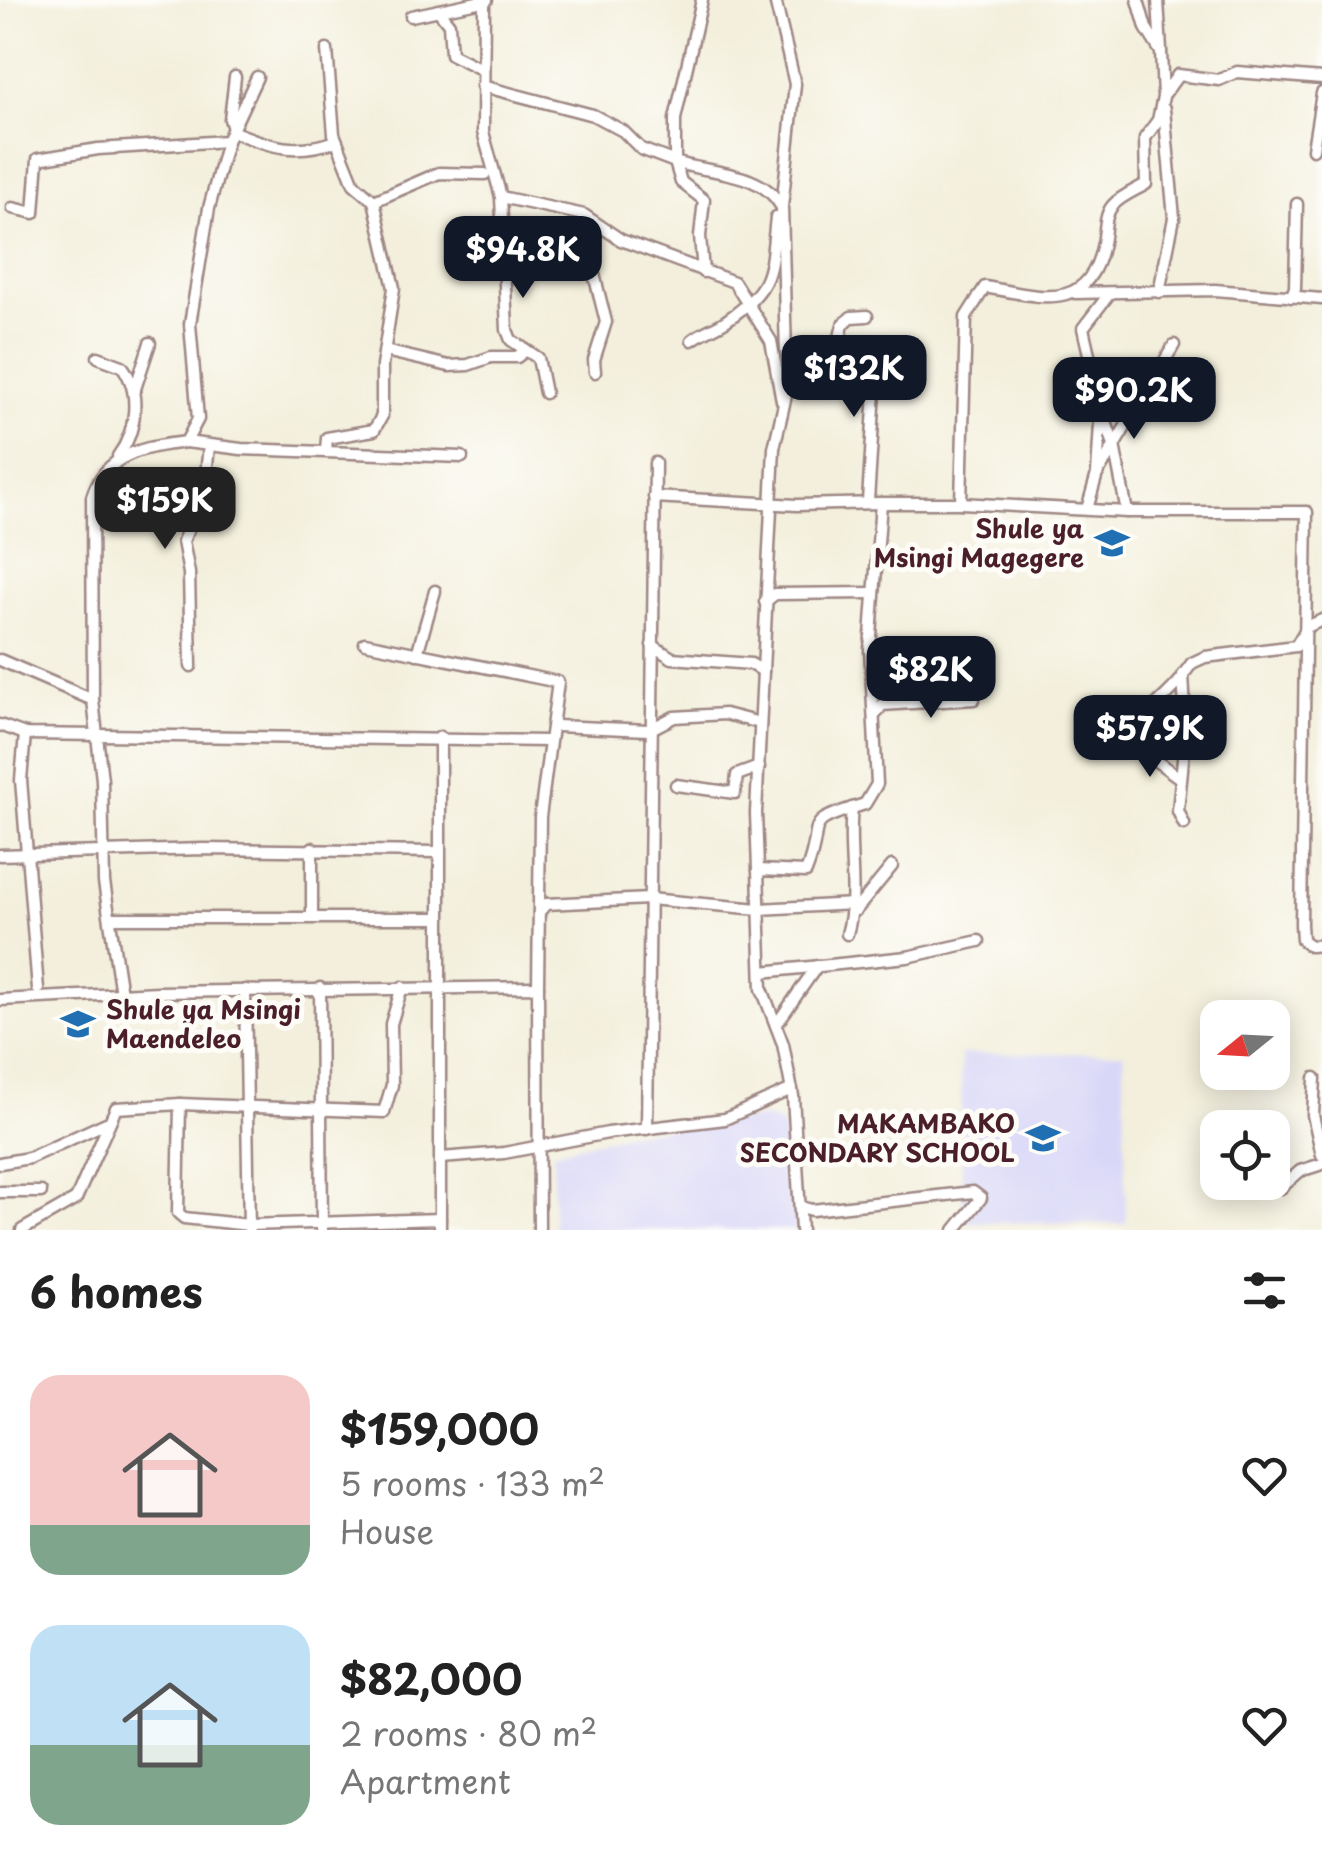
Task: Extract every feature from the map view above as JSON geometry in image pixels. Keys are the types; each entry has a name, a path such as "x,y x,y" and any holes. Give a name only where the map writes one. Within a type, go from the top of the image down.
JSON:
{"street":[{"path":"411,16 486,0 482,86 486,153 501,197 506,239 504,311 511,340 538,358 545,394"},
{"path":"702,0 675,118 674,162 686,188 704,200 700,236 703,272"},
{"path":"692,340 726,321 764,290 771,276 795,84 775,0"},
{"path":"1138,0 1146,28 1161,52"},
{"path":"1159,1 1174,218 1159,292"},
{"path":"438,10 449,24 452,54 483,70"},
{"path":"326,451 328,438 374,430 382,416 394,288 387,244 374,201 354,184 336,141 330,113 327,50"},
{"path":"1074,293 1097,269 1107,214 1114,202 1146,184 1144,138 1158,120 1163,97 1178,75 1219,80 1237,72 1322,80"},
{"path":"230,136 234,76"},
{"path":"186,442 198,418 190,324 209,208 230,136 258,77"},
{"path":"482,86 593,115 623,131 641,148 674,162 735,174 779,202"},
{"path":"1313,149 1322,94"},
{"path":"13,208 34,213 38,159 53,154 230,136 288,150 336,141"},
{"path":"374,201 438,173 485,174"},
{"path":"501,197 565,209 622,240 734,282 771,341 783,408"},
{"path":"779,202 787,391 774,448 760,722 758,870 762,989 776,1025 792,1089 802,1230"},
{"path":"1291,297 1296,204"},
{"path":"595,224 591,262 606,322 594,360 595,372"},
{"path":"962,504 966,317 985,287 1042,298 1074,293 1215,290 1322,299"},
{"path":"1110,292 1084,328 1127,512"},
{"path":"787,391 839,341 843,324 852,317 866,316"},
{"path":"121,994 103,850 93,700 92,497 96,484 130,441 134,390 150,343"},
{"path":"1086,508 1097,474 1174,345"},
{"path":"386,351 449,366 468,366 491,356 516,357 526,350"},
{"path":"98,356 122,366 134,390"},
{"path":"758,870 806,872 813,830 820,821 865,804 876,784 870,649 876,375 867,366 808,374"},
{"path":"1097,474 1101,407"},
{"path":"118,456 186,442 462,457"},
{"path":"191,666 189,574 183,540 204,493 210,446"},
{"path":"647,1128 655,462"},
{"path":"654,497 772,504 874,502 1127,512 1307,512 1302,940 1310,946 1322,945"},
{"path":"417,654 436,591"},
{"path":"765,602 775,594 874,594"},
{"path":"1134,731 1146,713 1168,696 1192,663 1206,657 1296,646 1307,627 1322,620"},
{"path":"365,643 558,682 556,726 548,741 538,914 538,1230"},
{"path":"652,645 672,658 752,664 763,670"},
{"path":"0,660 93,700"},
{"path":"1184,676 1186,728 1178,811 1184,824"},
{"path":"874,717 882,705 898,702 974,700"},
{"path":"556,726 649,730 674,717 703,715 760,722"},
{"path":"0,725 25,734 548,741"},
{"path":"25,734 21,780 38,988"},
{"path":"180,1104 179,1215 249,1228 440,1224 440,737"},
{"path":"1141,750 1181,778"},
{"path":"676,785 736,793 737,775 759,768"},
{"path":"847,934 853,910 849,842 852,808"},
{"path":"1305,826 1322,824"},
{"path":"0,855 312,848 438,852"},
{"path":"312,848 312,918"},
{"path":"538,914 546,904 649,899 759,909 853,910 892,866"},
{"path":"112,918 437,918"},
{"path":"762,972 908,957 979,941"},
{"path":"776,1025 817,966"},
{"path":"0,1000 439,985 538,987"},
{"path":"22,1230 76,1199 116,1108 180,1104 387,1110 392,1084 391,1024 402,986"},
{"path":"320,988 322,1226"},
{"path":"245,990 249,1228"},
{"path":"1314,1078 1313,1115 1322,1154"},
{"path":"440,1158 504,1153 725,1119 792,1089"},
{"path":"0,1163 29,1158 110,1120"},
{"path":"1290,1180 1300,1171 1322,1164"},
{"path":"0,1192 41,1192"},
{"path":"801,1206 821,1209 973,1192 981,1198 955,1230"}],"shaded area":[{"name":"MAKAMBAKO SECONDARY SCHOOL","path":"1124,1053 1126,1224 962,1222 961,1054"},
{"path":"767,1118 783,1125 801,1230 553,1230 553,1152 630,1133"}],"place":[{"name":"Shule ya Msingi Magegere","path":"1112,543"},
{"name":"Shule ya Msingi Maendeleo","path":"78,1024"},
{"name":"MAKAMBAKO SECONDARY SCHOOL","path":"1043,1138"}]}
